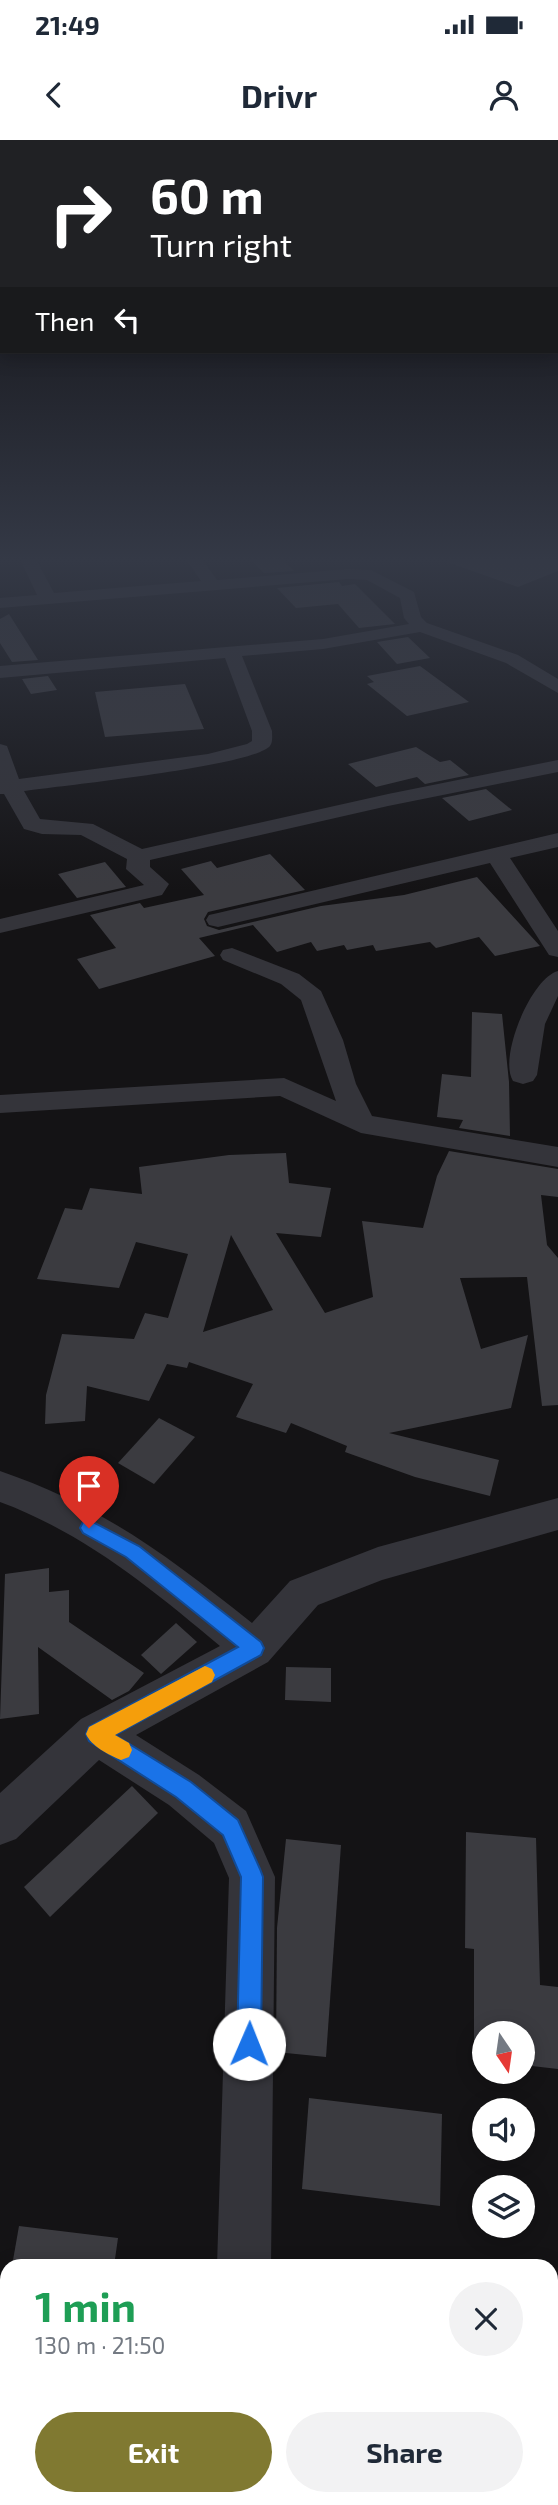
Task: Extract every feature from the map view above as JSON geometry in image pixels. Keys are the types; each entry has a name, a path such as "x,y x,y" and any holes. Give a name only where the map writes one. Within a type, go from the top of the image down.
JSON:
{"street":[{"path":"0,673 42,669"},
{"path":"6,788 209,760 254,748 262,743 262,731 238,669"},
{"path":"529,669 558,687"},
{"path":"0,750 6,788 32,824 85,829 139,856 388,800 558,766"},
{"path":"218,920 558,840"},
{"path":"496,854 558,950"},
{"path":"0,926 154,890 157,884 138,869 139,856"},
{"path":"232,955 290,979 312,996 330,1040 342,1084 361,1124"},
{"path":"523,1075 524,1048 541,998 558,979"},
{"path":"0,1104 284,1087 361,1124 558,1157"},
{"path":"0,1486 46,1504 133,1551 254,1648"},
{"path":"0,1823 96,1734 254,1648 304,1593 378,1564 558,1514"},
{"path":"96,1734 184,1790 230,1827 252,1877 244,2259"}],"building":[{"path":"402,669 425,669 469,702 407,716 367,684 374,682 367,676"},
{"path":"48,676 57,690 31,694 22,679"},
{"path":"185,684 204,729 105,737 95,692"},
{"path":"416,747 440,762 450,760 469,775 425,784 417,777 376,787 348,764"},
{"path":"486,789 512,810 469,821 442,798"},
{"path":"270,854 305,890 208,912 204,919 207,926 219,930 321,906 404,895 477,877 540,946 495,956 479,937 436,948 430,942 376,951 373,945 347,950 344,945 317,951 311,942 277,952 253,925 199,938 215,956 99,989 77,959 116,948 90,915 140,903 144,908 204,895 181,869 211,861 217,868"},
{"path":"105,862 126,887 77,898 58,874"},
{"path":"472,1012 502,1014 509,1082 510,1136 459,1128 463,1120 437,1117 442,1074 471,1077"},
{"path":"449,1151 558,1169 558,1197 541,1195 547,1245 558,1258 558,1405 542,1406 527,1277 460,1278 481,1349 528,1335 511,1408 389,1433 499,1460 490,1496 415,1477 345,1452 347,1446 291,1423 286,1433 236,1417 253,1384 189,1362 187,1368 167,1364 149,1401 87,1386 85,1421 45,1424 46,1395 62,1334 134,1339 145,1313 168,1318 188,1254 136,1242 119,1288 37,1279 65,1208 82,1210 90,1188 142,1194 139,1167 229,1155 286,1153 289,1183 331,1188 321,1237 276,1233 325,1313 373,1297 362,1221 423,1228 437,1176","holes":["231,1235 273,1310 203,1332"]},
{"path":"159,1418 195,1437 154,1484 118,1463"},
{"path":"49,1568 49,1592 69,1590 69,1622 144,1673 129,1691 112,1700 38,1647 39,1714 0,1719 5,1574"},
{"path":"176,1623 197,1642 161,1674 141,1655"},
{"path":"286,1667 331,1668 331,1702 285,1700"},
{"path":"132,1786 158,1813 50,1917 24,1887"},
{"path":"466,1832 536,1838 540,1985 558,1987 558,2069 536,2066 536,2021 474,2021 474,1949 465,1948"},
{"path":"286,1839 341,1845 326,2057 276,2052 277,1928"},
{"path":"309,2098 442,2114 440,2206 302,2189"},
{"path":"19,2226 118,2238 115,2259 13,2259"}],"slow traffic":[{"path":"121,1750 96,1734 205,1675"}],"route":[{"path":"89,1528 133,1551 254,1648 96,1734 184,1790 230,1827 252,1877 249,2044"}]}
